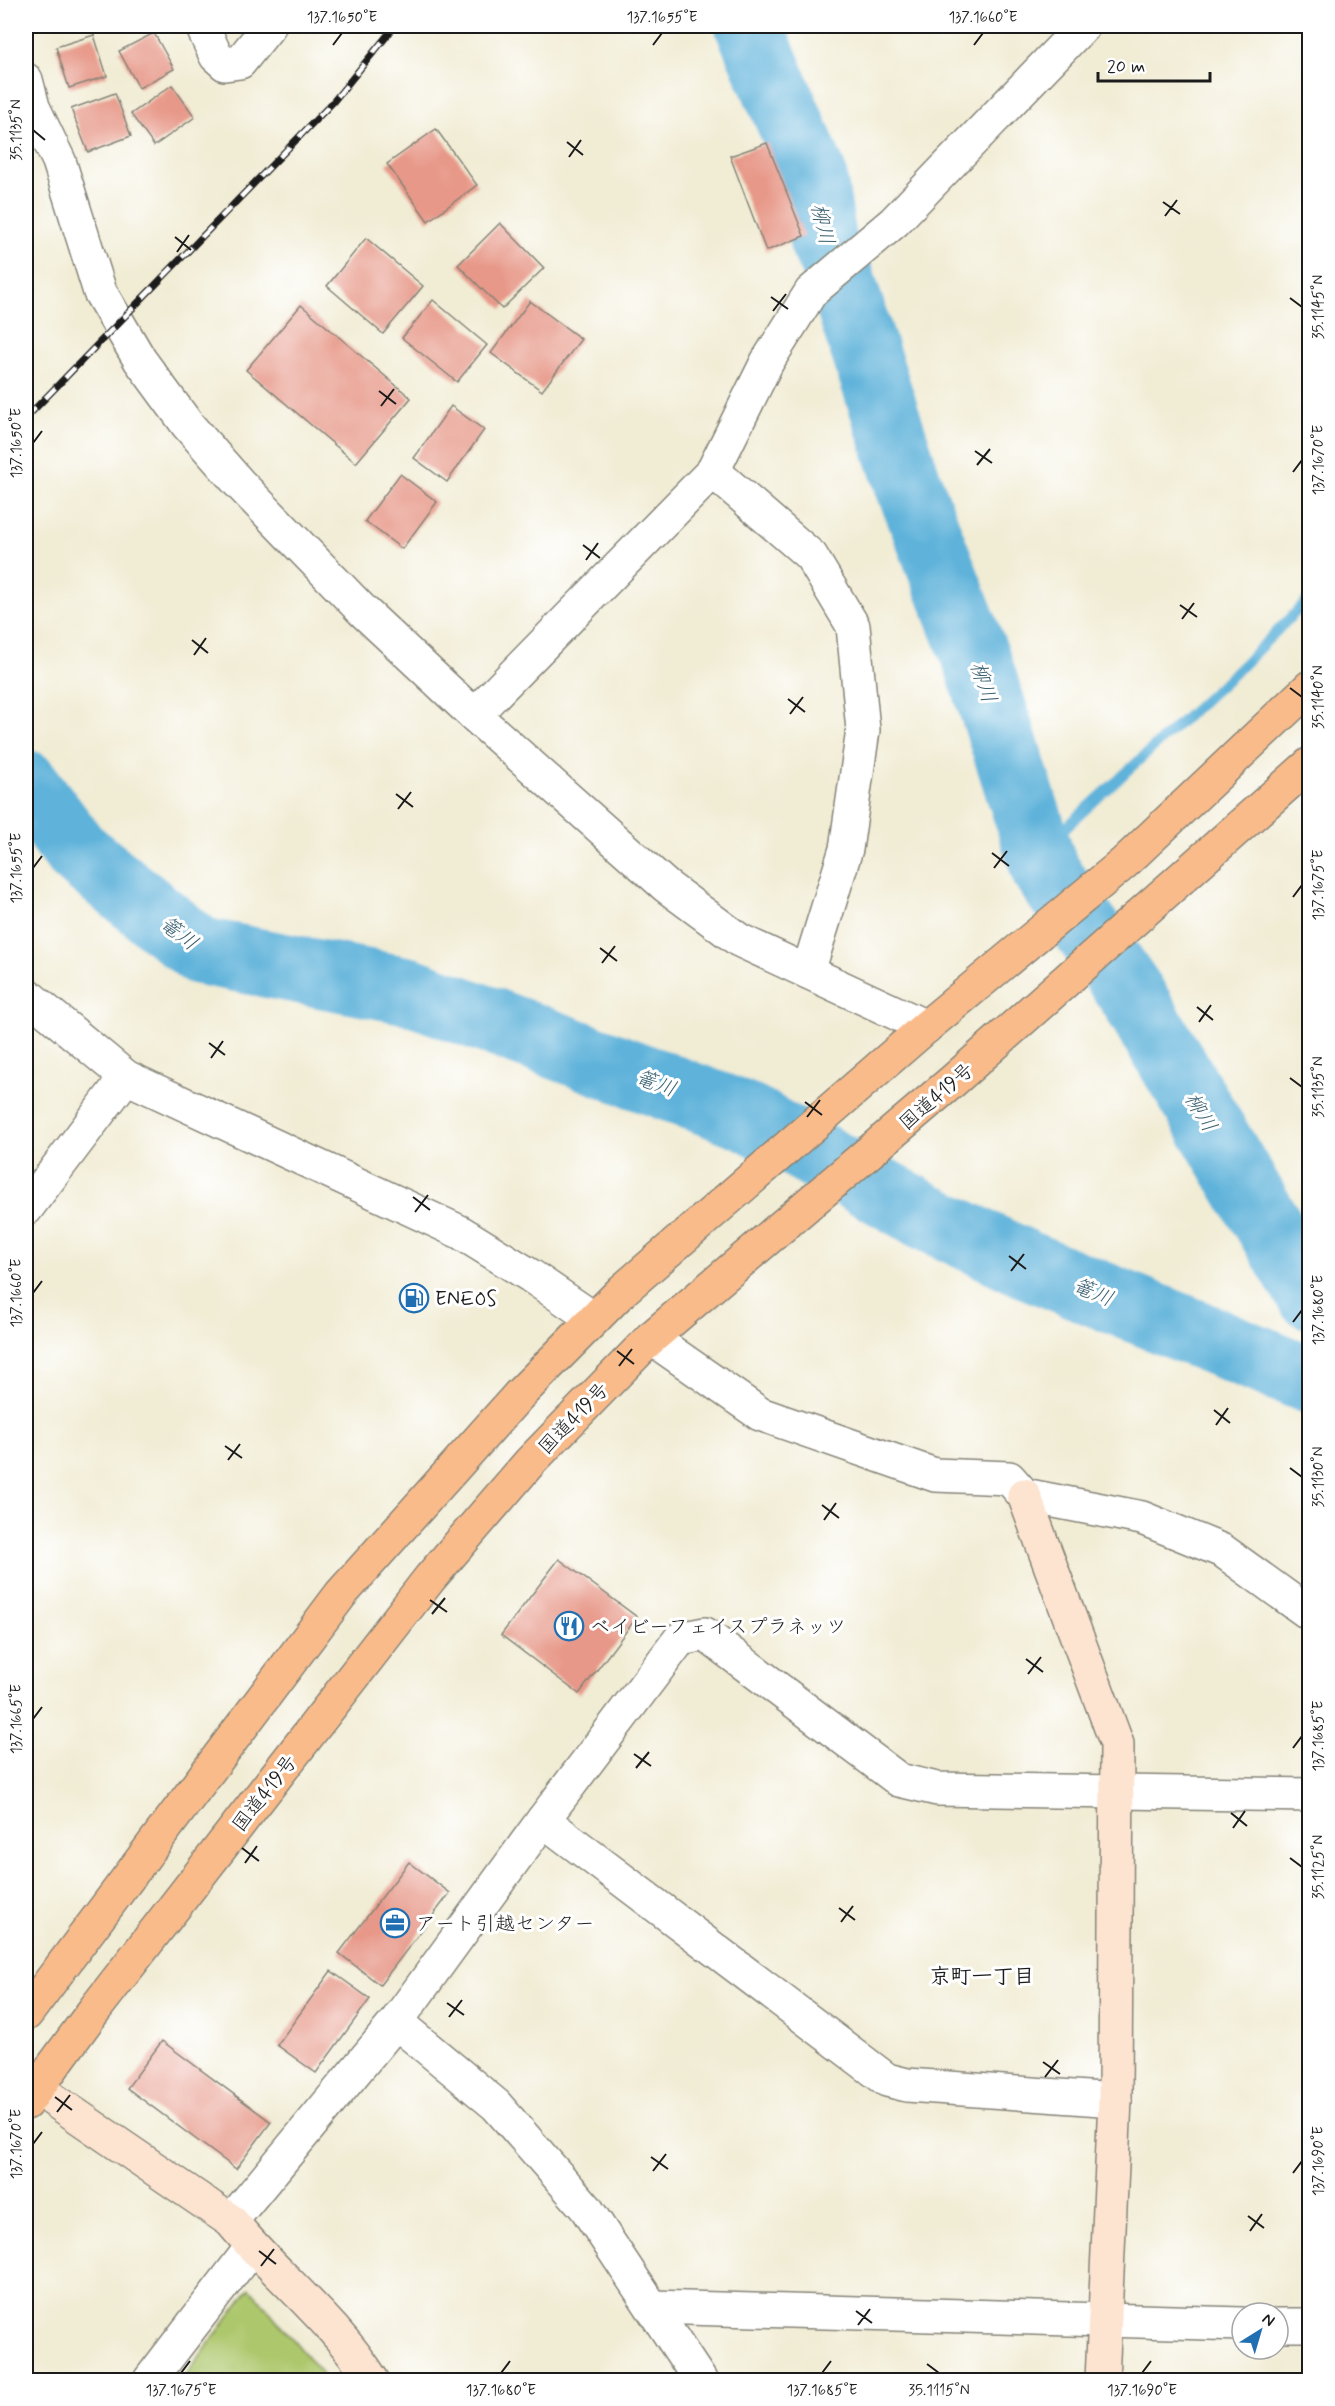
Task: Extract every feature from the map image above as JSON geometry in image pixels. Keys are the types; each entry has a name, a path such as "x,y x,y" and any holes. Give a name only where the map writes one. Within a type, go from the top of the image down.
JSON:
{"highway":[{"path":"26,2014 341,1594 464,1455 594,1319 623,1290 915,1036 1124,863 1310,687"},
{"name":"国道419号","path":"29,2091 430,1578 530,1462 651,1338 954,1080 1310,764"}],"street":[{"path":"202,26 216,56 225,64 240,62 269,26"},
{"path":"474,715 713,471 767,362 811,292 894,222 1083,26"},
{"path":"26,80 33,107 59,161 100,292 140,360 187,424 239,483 362,610 474,715 666,886 739,940 808,972 915,1036"},
{"path":"713,471 811,556 854,626 863,730 846,849 808,972"},
{"path":"26,994 126,1077 460,1232 594,1319"},
{"path":"26,1209 126,1077"},
{"path":"651,1338 760,1414 935,1475 1009,1478 1024,1495 1118,1744 1115,2100 1102,2380"},
{"path":"1024,1495 1142,1518 1223,1551 1310,1614"},
{"path":"231,2221 396,2022 543,1820 680,1639 705,1634 899,1780 937,1789 1310,1795"},
{"path":"543,1820 887,2080 907,2085 1115,2100"},
{"path":"396,2022 496,2105 586,2208 700,2380"},
{"path":"29,2091 231,2221 252,2247 291,2284 357,2357 372,2380"},
{"path":"150,2380 252,2247"},
{"path":"652,2307 1105,2322 1230,2324"},
{"path":"1290,2325 1310,2325"}],"green space":[{"path":"250,2288 327,2380 182,2380"}],"building":[{"path":"154,33 174,69 139,88 119,51"},
{"path":"94,35 107,76 69,88 56,47"},
{"path":"172,85 195,117 154,146 131,114"},
{"path":"115,93 131,136 88,152 71,109"},
{"path":"436,129 477,185 428,221 387,164"},
{"path":"767,143 804,236 766,251 730,156"},
{"path":"500,223 544,268 502,309 458,265"},
{"path":"366,238 423,286 383,334 327,286"},
{"path":"433,300 487,345 457,382 402,338"},
{"path":"530,301 581,339 542,391 491,353"},
{"path":"301,305 411,398 356,463 246,370"},
{"path":"451,406 484,430 447,482 414,458"},
{"path":"400,474 437,502 402,549 365,521"},
{"name":"ベイビーフェイスプラネッツ","path":"559,1559 637,1617 579,1694 501,1635"},
{"name":"アート引越センター","path":"409,1862 450,1893 380,1985 339,1953"},
{"path":"331,1971 370,1999 316,2073 277,2045"},
{"path":"162,2041 271,2122 236,2169 127,2088"}],"waterway":[{"name":"柳川","path":"749,26 813,175 823,241 841,279 909,486 978,663 1045,870 1132,995 1310,1295"},
{"path":"1039,852 1240,668 1310,598"},
{"name":"篭川","path":"26,784 76,851 200,951 410,991 748,1117 925,1216 1030,1266 1310,1380"}],"railway":[{"path":"26,418 333,102 395,26"}],"place":[{"name":"ENEOS","path":"414,1298"},
{"name":"ベイビーフェイスプラネッツ","path":"569,1626"},
{"name":"アート引越センター","path":"395,1923"}],"district":[{"name":"京町一丁目","path":"982,1976"}]}
